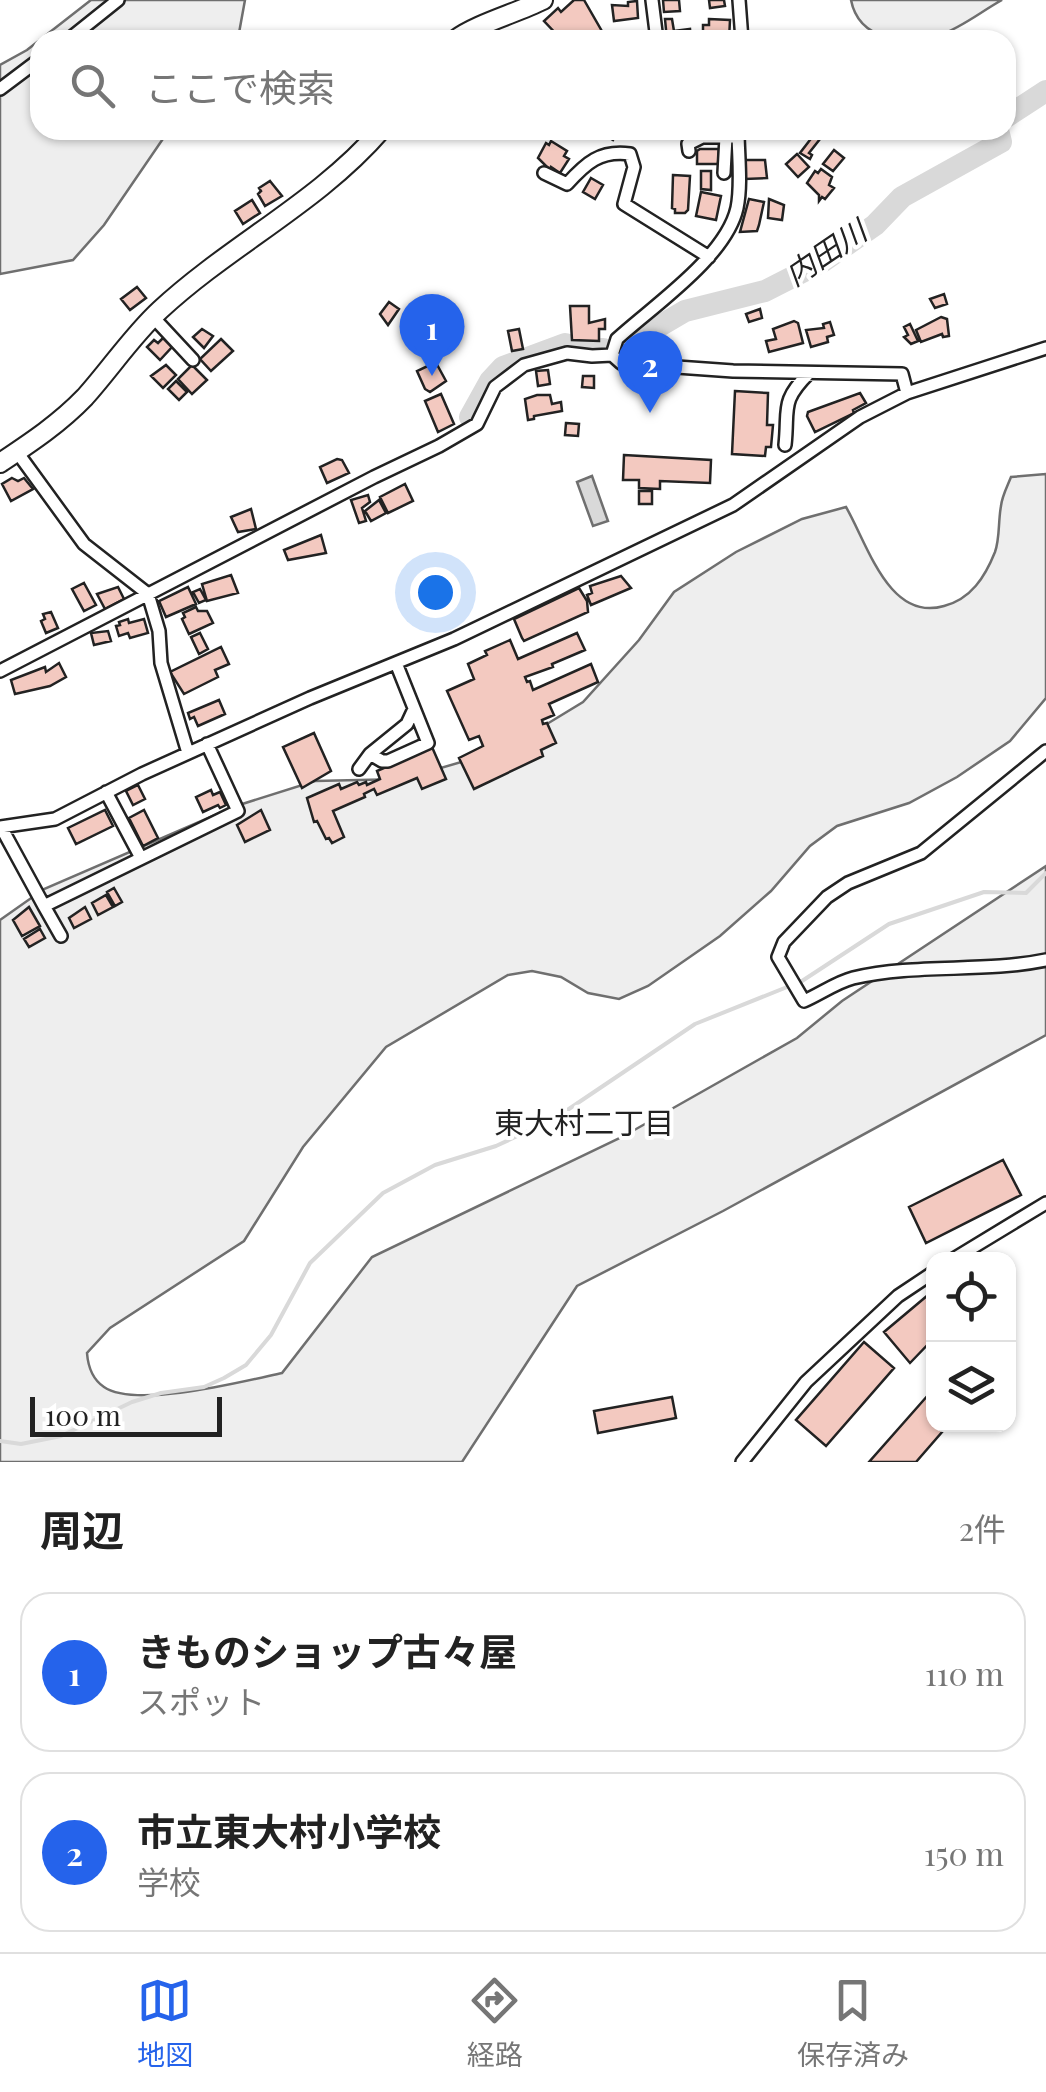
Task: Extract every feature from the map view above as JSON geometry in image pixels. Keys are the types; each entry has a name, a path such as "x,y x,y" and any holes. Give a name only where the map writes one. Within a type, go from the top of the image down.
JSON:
{"street":[{"path":"80,30 118,0"},
{"path":"471,30 508,18 543,0"},
{"path":"652,0 656,30"},
{"path":"740,0 742,30"},
{"path":"0,88 30,66"},
{"path":"0,463 45,434 85,396 153,317 200,275 354,160 372,140"},
{"path":"689,151 688,144 693,140"},
{"path":"724,173 733,140"},
{"path":"612,355 617,339 709,257 728,230 737,207 734,140"},
{"path":"544,173 567,184 596,157 606,153 630,154 634,168 624,204 709,257"},
{"path":"153,317 193,360"},
{"path":"61,936 1,827 54,819 207,744 454,639 733,505 860,417 907,393 1046,348"},
{"path":"0,671 439,446 476,424 495,386 524,365 567,352 612,355 621,363 902,374 907,393"},
{"path":"785,445 787,400 791,390 809,373"},
{"path":"17,452 84,544 148,594 159,632 161,663 188,753"},
{"path":"370,754 388,761 428,743 396,662"},
{"path":"360,768 370,754 407,724 414,709"},
{"path":"44,906 238,810 207,744"},
{"path":"1046,751 921,852 848,883 827,898 784,942 778,957 804,1001 851,978 944,966 1011,967 1046,960"},
{"path":"106,792 141,858"},
{"path":"965,1252 1046,1203"},
{"path":"742,1462 806,1382 898,1296 926,1277"}],"shaded area":[{"path":"91,0 245,0 240,30 53,30"},
{"path":"851,0 1002,0 952,30 870,30 856,14"},
{"path":"30,48 30,140 162,140 104,225 73,260 0,274 0,65"},
{"path":"1046,474 1046,698 1010,741 909,803 837,826 810,846 771,891 720,936 648,986 619,999 588,993 561,977 532,971 508,975 386,1047 303,1147 244,1241 110,1328 87,1353 90,1367 104,1387 140,1395 218,1387 282,1373 372,1257 622,1137 797,1038 842,1001 1046,866 1046,1035 577,1286 462,1462 0,1462 0,920 44,889 236,806 315,781 403,779 475,758 542,727 583,702 639,640 674,592 736,552 802,519 846,507 872,559 895,592 909,603 925,608 954,603 976,586 991,561 1011,477"},
{"path":"592,476 608,521 593,526 577,482"}],"building":[{"path":"574,0 584,0 601,30 553,30 544,21 558,8 561,12"},
{"path":"663,0 679,0 680,11 664,12"},
{"path":"709,0 724,0 725,6 710,8"},
{"path":"637,1 638,18 614,21 612,5 628,6 628,2"},
{"path":"665,19 672,19 674,30 666,30"},
{"path":"709,19 730,20 730,30 703,30 703,25 709,25"},
{"path":"810,140 819,140 809,153 810,159 800,153"},
{"path":"551,141 567,151 564,156 569,159 560,173 551,167 550,170 538,158"},
{"path":"700,149 719,149 718,164 697,164"},
{"path":"834,150 844,158 833,171 823,164"},
{"path":"797,154 809,167 798,177 786,164"},
{"path":"745,160 765,160 767,178 745,179"},
{"path":"821,169 832,177 829,185 834,188 819,201 819,195 807,183"},
{"path":"701,171 711,171 711,190 701,189"},
{"path":"673,175 690,176 685,213 675,213 672,208"},
{"path":"591,178 603,185 595,199 583,192"},
{"path":"270,181 282,196 265,206 259,188"},
{"path":"701,192 721,196 716,220 696,216"},
{"path":"749,199 764,202 759,225 757,231 740,232"},
{"path":"769,199 784,205 782,220 768,218"},
{"path":"252,200 260,213 243,224 235,211"},
{"path":"137,287 146,298 130,310 121,299"},
{"path":"944,294 947,304 935,308 930,299"},
{"path":"389,302 399,309 388,325 380,314"},
{"path":"570,306 589,306 589,323 605,319 605,329 599,329 599,341 572,340"},
{"path":"760,309 762,318 749,322 746,314"},
{"path":"941,317 947,319 949,336 942,334 921,342 916,330"},
{"path":"794,321 803,343 769,352 766,341 776,339 773,329"},
{"path":"830,322 834,335 827,337 828,342 811,347 806,330 824,328 823,324"},
{"path":"417,324 430,340 418,351 406,333"},
{"path":"910,324 918,341 911,344 904,337 908,335 904,327"},
{"path":"202,329 213,336 204,348 193,337"},
{"path":"519,329 523,349 512,351 508,331"},
{"path":"163,338 172,347 160,360 147,347"},
{"path":"221,339 233,351 211,371 200,359"},
{"path":"434,359 446,381 430,392 417,371"},
{"path":"166,365 176,375 163,388 151,376"},
{"path":"192,365 207,380 192,394 178,379"},
{"path":"548,370 550,384 538,386 536,371"},
{"path":"583,376 594,376 594,388 582,387"},
{"path":"176,381 187,392 179,400 168,389"},
{"path":"735,391 768,393 767,425 773,425 771,447 766,447 765,456 732,454"},
{"path":"860,393 866,403 815,432 808,412"},
{"path":"441,394 454,424 438,432 425,401"},
{"path":"550,395 552,404 561,402 562,411 528,420 525,399"},
{"path":"566,423 579,424 578,436 565,435"},
{"path":"624,455 711,460 710,483 660,481 660,489 639,488 639,480 623,480"},
{"path":"342,460 349,473 327,483 320,467"},
{"path":"12,478 24,478 33,489 11,501 2,484"},
{"path":"405,484 413,501 388,513 380,497"},
{"path":"639,491 652,491 652,504 639,504"},
{"path":"368,495 370,502 362,508 366,521 359,523 351,500"},
{"path":"379,500 386,513 371,521 365,511"},
{"path":"251,509 256,529 238,532 231,517"},
{"path":"321,535 326,553 288,560 284,550"},
{"path":"231,575 238,593 207,601 202,584"},
{"path":"621,576 631,588 591,605 587,595 592,593 590,586"},
{"path":"84,583 96,605 84,611 72,589"},
{"path":"118,587 124,599 105,609 97,594"},
{"path":"188,587 196,604 166,617 159,601"},
{"path":"579,588 588,612 524,641 514,619"},
{"path":"200,589 206,600 199,603 193,592"},
{"path":"196,607 198,611 207,611 213,623 189,634 183,613"},
{"path":"51,612 58,628 46,633 41,621 45,619 43,614"},
{"path":"128,619 129,623 144,619 148,633 130,638 128,633 119,636 116,626"},
{"path":"108,631 111,641 94,645 91,633"},
{"path":"200,633 208,649 199,654 191,637"},
{"path":"577,633 585,650 525,677 527,682 533,690 591,664 598,682 549,704 554,715 542,720 556,743 541,750 543,756 474,789 459,758 483,746 479,736 469,740 447,691 474,679 468,664 487,655 485,651 510,640 518,659"},
{"path":"221,647 229,664 215,670 218,677 184,694 170,672"},
{"path":"59,663 66,677 50,686 15,694 11,680 45,667 46,672"},
{"path":"219,700 225,714 198,726 194,717 190,719 188,713"},
{"path":"314,733 331,771 302,788 283,747"},
{"path":"432,747 446,779 422,789 417,778 377,795 374,789 364,794 365,797 333,811 344,837 332,843 326,839 317,821 314,822 307,798 339,784 341,789 357,782 367,785 380,779 377,771"},
{"path":"138,785 145,799 133,805 126,791"},
{"path":"211,790 213,795 220,792 226,805 203,812 196,797"},
{"path":"105,810 113,826 76,844 68,828"},
{"path":"144,810 158,838 143,846 129,818"},
{"path":"261,810 270,830 245,842 237,825"},
{"path":"114,888 122,902 115,906 107,892"},
{"path":"106,895 113,907 98,915 92,903"},
{"path":"29,907 40,926 22,936 13,920"},
{"path":"85,907 91,919 74,928 69,918"},
{"path":"40,929 45,938 29,947 24,939"},
{"path":"1003,1160 1021,1195 926,1243 909,1207"},
{"path":"926,1297 926,1346 910,1363 884,1332"},
{"path":"864,1342 894,1368 826,1446 796,1420"},
{"path":"672,1397 676,1418 598,1433 594,1411"},
{"path":"926,1397 926,1432 942,1432 916,1462 869,1462"}],"waterway":[{"name":"内田川","path":"1016,110 1046,91"},
{"name":"内田川","path":"627,345 685,311 765,291 822,262 875,225 902,197 1000,140"},
{"name":"内田川","path":"470,417 490,381 503,367 565,344 587,351 603,349"},
{"path":"0,1441 21,1444 61,1436 132,1402 204,1387 224,1378 246,1365 271,1335 310,1263 383,1193 435,1165 496,1146 554,1119 695,1024 802,981 889,924 984,892 1026,893 1046,873"}],"place":[{"name":"きものショップ古々屋","path":"432,376"},
{"name":"市立東大村小学校","path":"650,413"}],"district":[{"name":"東大村二丁目","path":"584,1122"}]}
